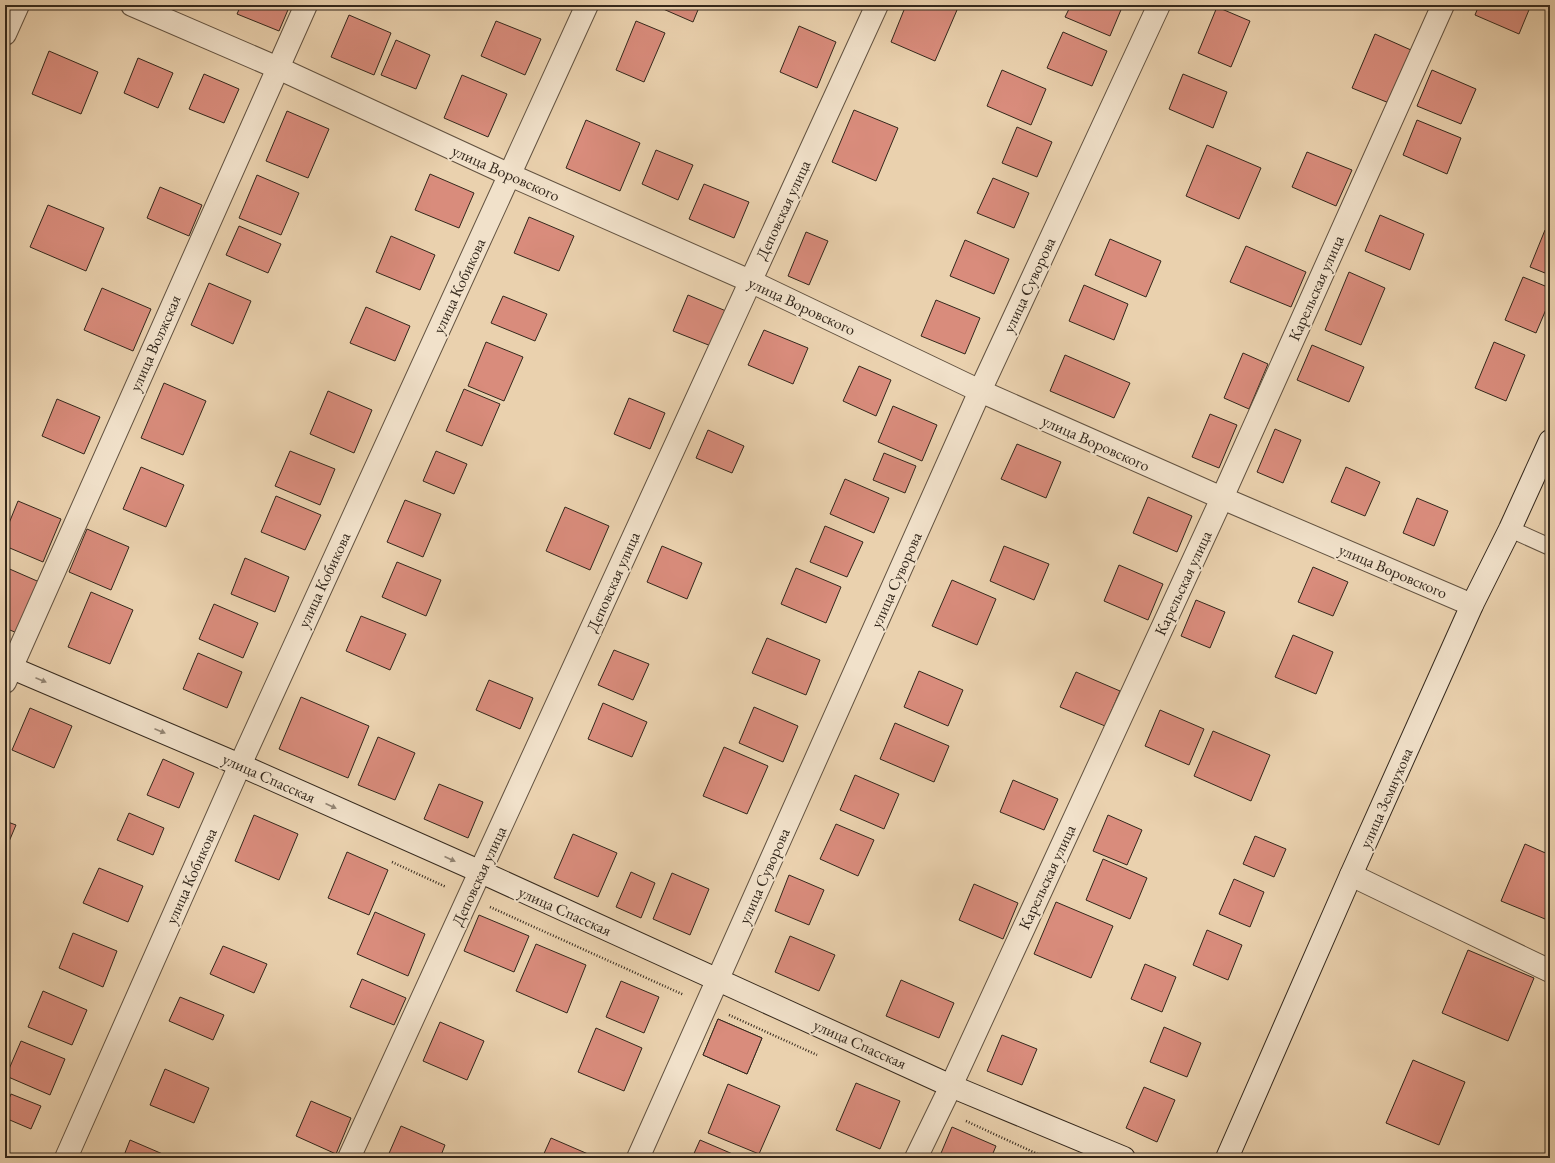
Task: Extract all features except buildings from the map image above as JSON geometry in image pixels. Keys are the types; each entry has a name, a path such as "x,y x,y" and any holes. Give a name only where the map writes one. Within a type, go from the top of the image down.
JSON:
{"street":[{"path":"5,34 18,5"},
{"name":"улица Воровского","path":"132,5 278,68 510,175 750,281 980,391 1222,498 1472,605"},
{"name":"улица Волжская","path":"7,671 306,5"},
{"name":"улица Кобикова","path":"66,1158 240,765 587,5"},
{"name":"Деповская улица","path":"349,1158 877,5"},
{"name":"улица Суворова","path":"638,1158 980,391 1159,5"},
{"name":"Карельская улица","path":"916,1158 951,1086 1222,498 1443,5"},
{"name":"улица Земнухова","path":"1226,1158 1472,605 1510,529 1550,441"},
{"name":"улица Спасская","path":"7,671 240,765 481,872 951,1086 1124,1158"},
{"path":"1351,875 1550,971"}],"lane":[{"path":"1510,529 1550,547"}],"path":[{"path":"389,860 469,898 823,1057"},
{"path":"940,1109 1046,1158"}]}
